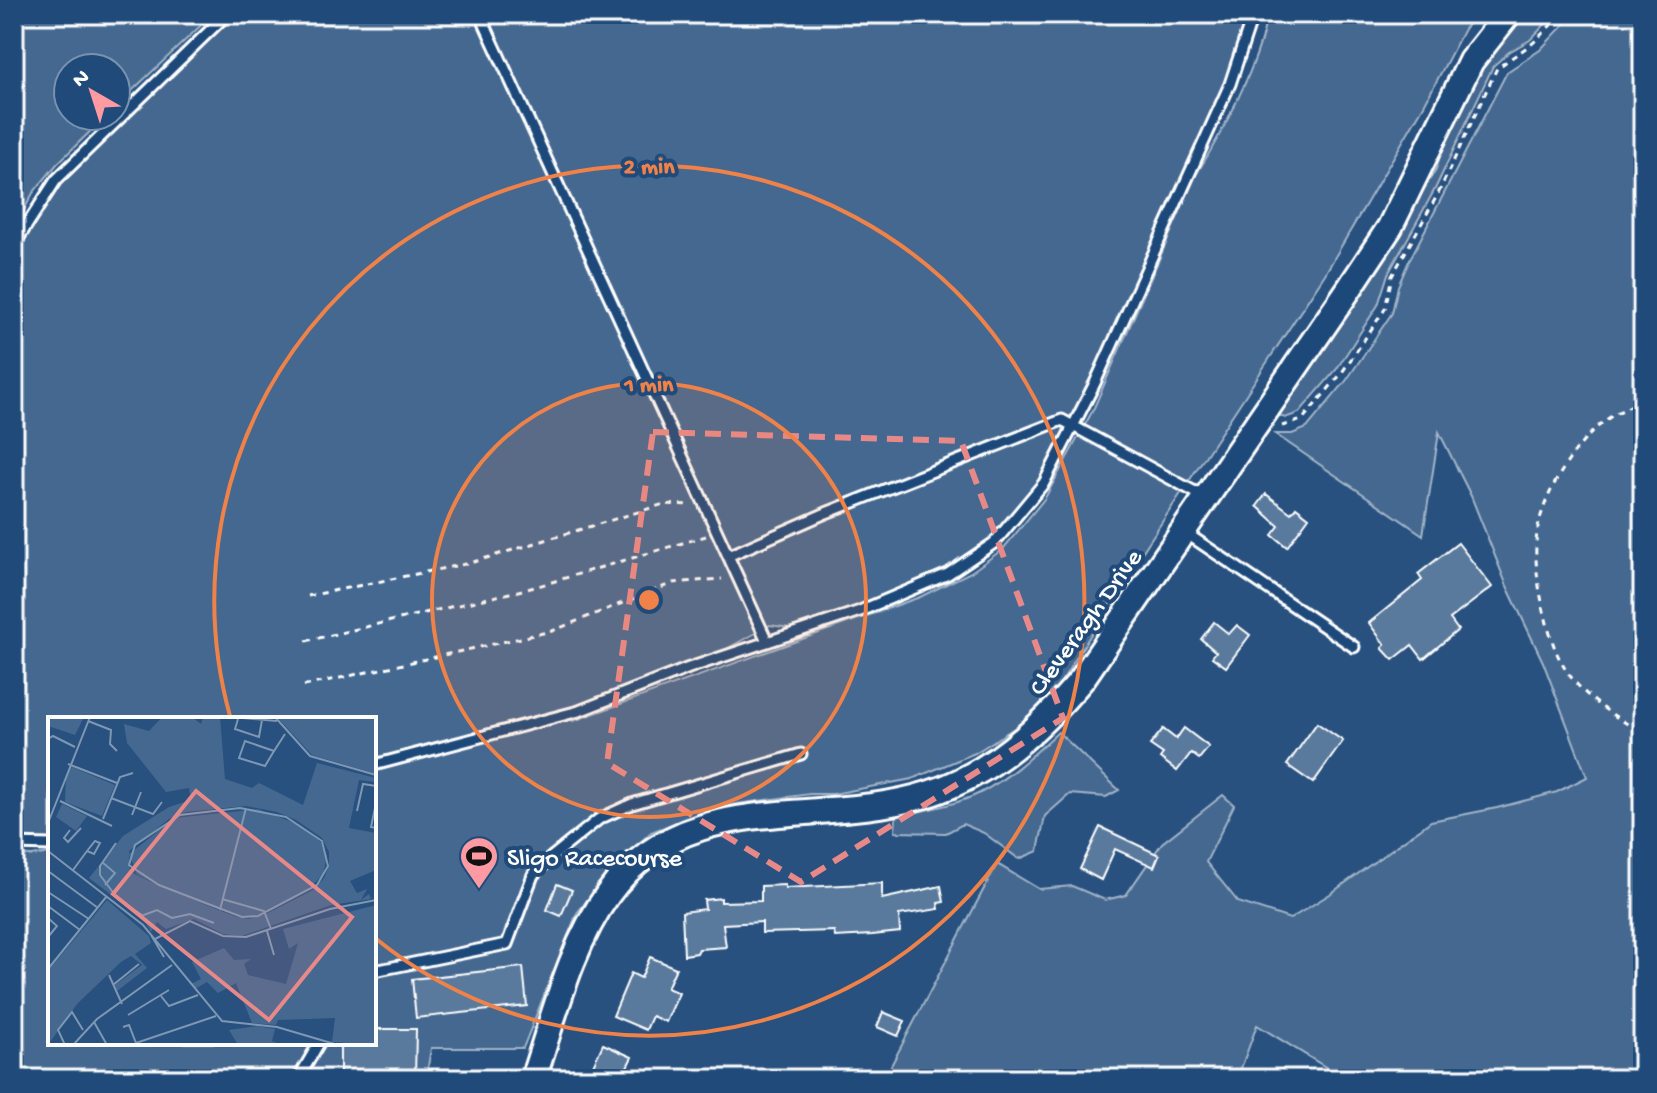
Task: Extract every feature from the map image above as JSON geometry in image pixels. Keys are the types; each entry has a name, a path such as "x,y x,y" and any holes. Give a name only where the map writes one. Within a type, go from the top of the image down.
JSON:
{"street":[{"name":"Cleveragh Drive","path":"533,1079 577,951 609,892 633,867 670,839 712,823 760,815 882,805 930,794 988,766 1047,720 1082,679 1390,227 1471,61 1508,14"}],"lane":[{"path":"14,245 56,180 227,14"},
{"path":"480,14 767,641"},
{"path":"376,764 579,711 767,641 860,611 948,574 994,543 1044,483 1095,383 1230,84 1253,14"},
{"path":"728,556 826,513 1062,420 1206,498"},
{"path":"1183,531 1354,647"},
{"path":"376,971 507,944 533,875 599,819 632,804 801,754"},
{"path":"14,844 48,845"},
{"path":"298,1079 318,1045"}],"path":[{"path":"1259,423 1284,427 1302,420 1341,374 1385,309 1392,276 1438,194 1497,68 1533,43 1562,14"},
{"path":"1643,399 1606,421 1578,448 1561,472 1544,510 1536,542 1539,588 1549,632 1567,672 1608,712 1643,733"},
{"path":"308,596 470,563 664,504 705,506"},
{"path":"306,641 535,587 717,533"},
{"path":"304,686 552,631 673,583 738,578"}],"highlighted area":[{"path":"653,432 961,441 1063,718 801,882 607,763"}],"shaded area":[{"path":"14,14 213,14 132,91 132,52 52,52 52,132 90,132 33,193 14,229"},
{"path":"236,14 1248,14 1228,82 1080,404 1038,485 991,540 946,571 858,607 790,628 770,625 723,651 594,701 376,760 376,717 48,717 48,842 14,839 14,262 35,220 63,181 114,132 132,132 132,114"},
{"path":"1267,14 1477,14 1464,29 1424,105 1325,274 1143,551 1053,695 1033,716 975,753 912,779 833,794 810,794 715,807 651,832 611,870 577,913 523,1048 431,1048 426,1079 14,1079 14,855 48,853 48,1045 376,1045 376,769 571,718 573,721 920,597 971,572 1003,549 1045,498 1093,410 1196,175 1228,119 1248,75"},
{"path":"1525,14 1555,14 1530,40 1493,66 1435,189 1388,274 1378,305 1336,370 1299,413 1285,418 1278,415 1358,299 1436,169 1449,127 1477,73"},
{"path":"1574,14 1643,14 1643,1079 1345,1079 1257,1025 1237,1079 884,1079 997,864 1039,889 1072,886 1105,900 1126,895 1162,843 1223,795 1234,805 1206,862 1238,902 1290,919 1431,821 1557,792 1587,777 1543,662 1507,586 1471,496 1439,432 1423,535 1275,434 1292,434 1307,428 1346,381 1392,313 1398,286 1409,261 1507,72 1540,50"},
{"path":"1058,732 1119,790 1106,797 1070,794 1045,816 1038,851 1019,859 984,833 963,824 946,833 895,832 896,817 980,793 1011,773"}],"building":[{"path":"1266,494 1291,513 1296,507 1309,517 1287,547 1272,535 1279,526 1257,506"},
{"path":"1458,543 1492,587 1450,619 1458,630 1423,659 1412,645 1393,660 1382,648 1385,645 1369,623 1422,580 1418,574"},
{"path":"1214,622 1229,634 1237,625 1250,635 1226,667 1212,657 1216,652 1201,639"},
{"path":"1317,723 1343,741 1313,783 1287,765"},
{"path":"1184,728 1209,747 1199,759 1191,753 1177,771 1160,758 1163,754 1150,745 1163,729 1176,739"},
{"path":"1100,827 1159,855 1154,867 1115,849 1101,880 1080,869"},
{"path":"882,883 882,899 941,886 944,902 938,903 939,909 899,915 900,932 872,935 835,937 834,931 762,933 762,922 723,924 726,947 699,949 697,953 684,955 682,912 705,909 704,900 761,901 761,886 785,885 785,888"},
{"path":"557,884 572,890 561,916 547,910"},
{"path":"650,957 676,968 667,988 679,993 666,1022 652,1016 646,1030 613,1016 631,973 641,978"},
{"path":"523,967 527,1006 416,1018 412,979"},
{"path":"883,1012 905,1021 898,1036 877,1027"},
{"path":"376,1029 416,1029 415,1079 340,1079 340,1045 376,1045"},
{"path":"603,1044 632,1057 621,1079 601,1079 589,1074"}],"place":[{"name":"Sligo Racecourse","path":"479,890"}]}
